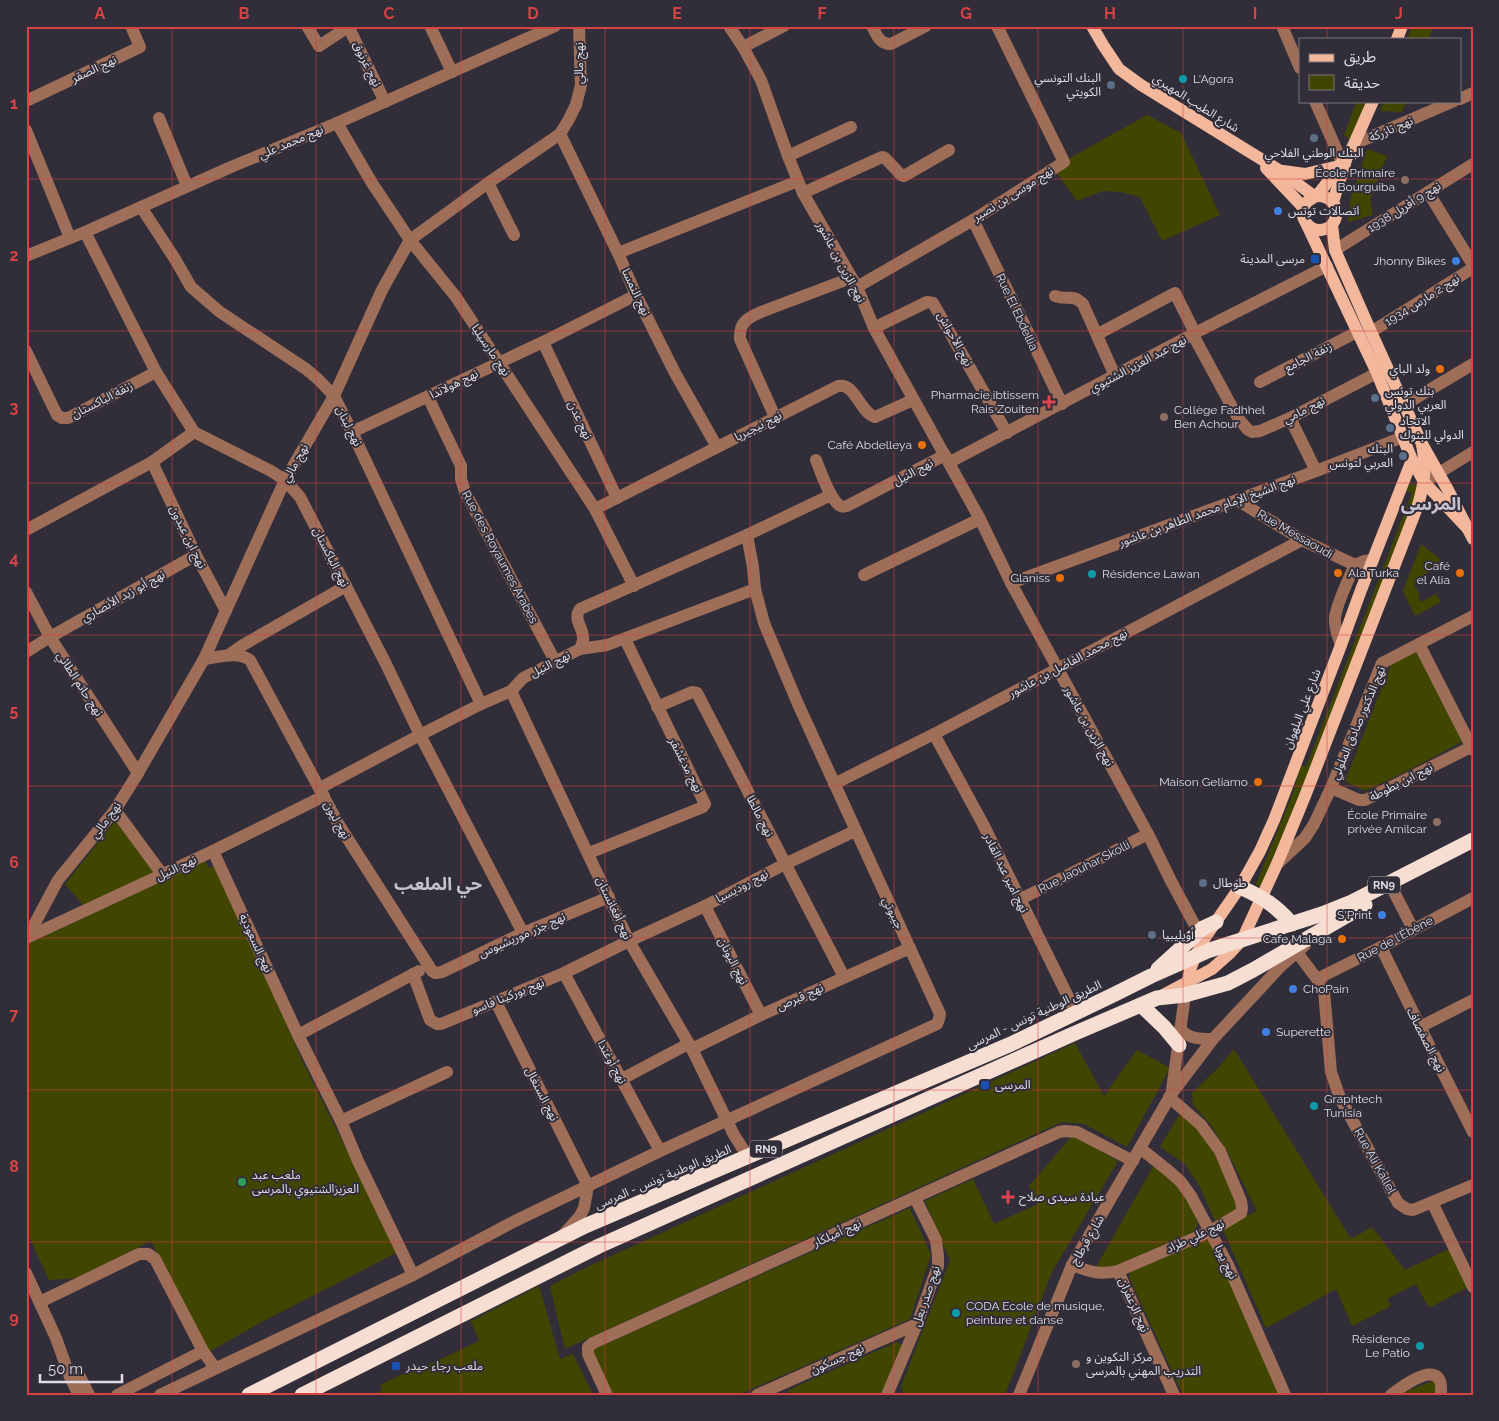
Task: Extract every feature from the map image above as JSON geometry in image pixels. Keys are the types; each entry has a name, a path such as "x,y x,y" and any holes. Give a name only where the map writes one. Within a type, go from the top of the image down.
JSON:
{"highway":[{"name":"RN9","path":"1292,924 1352,902 1473,840"},
{"name":"RN9","path":"302,1395 321,1390 599,1246 1073,1034 1157,998 1186,989 1228,983 1295,949 1322,930 1473,848"},
{"path":"1240,887 1274,905 1292,924"},
{"path":"1151,976 1207,925 1216,922"},
{"name":"الطريق الوطنية تونس - المرسى","path":"249,1395 561,1237 1011,1044 1151,976 1210,950 1292,924"},
{"path":"1141,1005 1164,1027 1179,1045"}],"main road":[{"name":"شارع الطيب المهيري","path":"1092,26 1120,69 1141,85 1279,170 1316,196"},
{"path":"1397,38 1402,26"},
{"path":"1373,102 1354,144 1343,162 1316,196 1307,201 1303,207 1302,214 1377,373 1412,460 1424,482 1470,534"},
{"name":"شارع الطيب المهيري","path":"1252,154 1303,207"},
{"path":"1279,170 1305,174 1343,162"},
{"path":"1333,202 1343,162"},
{"path":"1307,225 1317,230 1328,228 1336,218 1336,209 1333,202 1325,197 1316,196"},
{"path":"1332,225 1335,250 1371,332 1422,444 1470,534"},
{"path":"1186,989 1221,962 1242,940 1277,864 1325,748 1418,505 1424,482 1425,467 1422,444"},
{"name":"شارع علي البلهوان","path":"1186,989 1195,957 1240,887 1260,851 1274,820 1412,460"},
{"path":"1405,479 1438,484 1448,490"}],"street":[{"name":"نهج الصقر","path":"26,101 140,47 131,26"},
{"name":"نهج غرنوق","path":"307,26 319,46 348,27 385,102"},
{"path":"430,26 452,72"},
{"name":"نهج محمد علي","path":"26,256 337,123 555,26"},
{"name":"نهج مالي","path":"27,938 58,880 115,810 204,659 285,480 334,396 382,290 410,240 488,183 560,134 576,105 581,85 579,26"},
{"name":"نهج الزين بن عاشور","path":"729,26 761,80 800,187 854,282 874,328 980,519 1011,583 1148,834 1199,933"},
{"path":"743,47 784,26"},
{"path":"872,26 880,41 885,44 890,44 926,26"},
{"name":"نهج موسى بن نصير","path":"775,417 740,339 743,323 751,316 761,312 854,282 973,220 1062,164 1064,160 997,26"},
{"path":"1282,26 1299,66"},
{"path":"1315,102 1343,162"},
{"name":"نهج تازركة","path":"1354,144 1452,102"},
{"path":"159,118 188,186"},
{"name":"نهج مارسيليا","path":"337,123 372,183 410,240 456,297 595,509 634,586"},
{"path":"788,156 851,127"},
{"path":"26,130 70,238"},
{"name":"نهج النمسا","path":"560,134 675,373 717,447"},
{"path":"618,253 882,157 904,176 950,150"},
{"name":"نهج 9 أفريل 1938","path":"1335,250 1473,164"},
{"path":"488,183 514,235"},
{"path":"1428,192 1473,266"},
{"name":"نهج لبنان","path":"141,207 191,287 220,312 306,369 334,396 481,704"},
{"name":"Rue El Ebdellia","path":"973,220 1062,404"},
{"path":"26,530 152,462 194,432 156,372 85,232"},
{"name":"نهج عبد العزيز الشتيوي","path":"947,459 1007,433 1327,266"},
{"name":"نهج 2 مارس 1934","path":"1371,332 1473,266"},
{"path":"1098,334 1175,293 1194,334"},
{"name":"نهج هولاندا","path":"352,432 543,342 636,295"},
{"path":"1055,296 1079,298 1098,334 1115,376"},
{"name":"نهج الأحواش","path":"874,328 927,302 934,303 1007,433"},
{"name":"زنقة الجامع","path":"1260,382 1357,332"},
{"name":"نهج مامي","path":"1194,334 1238,418 1252,432 1260,431 1290,418 1377,373"},
{"name":"نهج عدن","path":"543,342 617,498"},
{"name":"زنقة الباكستان","path":"26,351 57,415 62,418 68,418 156,372"},
{"path":"1404,405 1473,364"},
{"name":"نهج نيجيريا","path":"595,509 775,417 842,386 848,387 867,414 875,417 913,400"},
{"name":"Rue des Royaumes Arabes","path":"428,397 461,466 461,479 465,492 555,661"},
{"path":"1290,418 1316,471"},
{"name":"نهج الباكستان","path":"194,432 271,471 285,480 300,497 420,735 523,933"},
{"name":"نهج الشيخ الإمام محمد الطاهر بن عاشور","path":"1011,583 1403,437"},
{"path":"1424,482 1473,452"},
{"name":"نهج النيل","path":"27,938 213,851 322,792 420,735 511,691 523,678 580,649 583,640 577,613 580,609 747,535 831,495 837,504 847,506 947,459"},
{"path":"816,460 831,495"},
{"name":"نهج ابن عبدون","path":"152,462 196,555 226,611"},
{"name":"Rue Messaoudi","path":"1237,500 1302,540 1355,565"},
{"path":"864,575 980,519"},
{"name":"جيبوتي","path":"160,1395 413,1275 515,1221 660,1151 937,1024 940,1014 855,831 768,632 755,589 747,535"},
{"name":"نهج محمد الفاضل بن عاشور","path":"834,784 934,734 1302,540"},
{"name":"نهج أبو زيد الأنصاري","path":"26,652 196,555"},
{"path":"1341,645 1336,630 1335,615 1355,565 1373,560"},
{"path":"204,659 229,655 243,645 346,586"},
{"path":"580,649 607,646 755,589"},
{"name":"نهج حاتم الطائي","path":"26,592 50,637 138,773"},
{"name":"نهج الدكتور صادق الملولي","path":"1277,864 1311,830 1331,788 1382,663 1473,616"},
{"name":"نهج مدغشقر","path":"589,853 704,806 705,801 657,707 625,638"},
{"path":"1419,644 1472,748"},
{"name":"نهج ليون","path":"229,655 241,655 250,660 339,825 431,969"},
{"name":"نهج أفغانستان","path":"511,691 629,941 690,1046 727,1121 748,1157"},
{"name":"نهج مالطا","path":"657,707 692,692 697,693 844,977"},
{"name":"نهج امير عبد القادر","path":"934,734 983,824 1076,1013"},
{"name":"نهج ابن بطوطة","path":"1331,788 1359,800 1365,800 1472,748"},
{"path":"115,810 162,874"},
{"name":"نهج روديسيا","path":"629,941 705,906 785,864 855,831"},
{"name":"Rue Jaouhar Skolli","path":"1019,900 1148,834"},
{"name":"نهج السعودية","path":"213,851 298,1035 341,1121 358,1161 413,1275"},
{"path":"1393,890 1413,929"},
{"name":"نهج جزر موريشيوس","path":"298,1035 413,974 431,969 442,972 523,933 609,897"},
{"name":"Rue de l'Ébène","path":"1317,979 1473,898"},
{"name":"نهج اليونان","path":"705,906 761,1015"},
{"name":"نهج بوركينا فاسو","path":"413,974 430,1020 433,1023 441,1024 564,973 629,941"},
{"name":"نهج الصفصاف","path":"1381,947 1420,1027 1468,1109 1473,1132"},
{"name":"نهج قبرص","path":"622,1079 690,1046 910,948"},
{"path":"1171,1095 1213,1039 1295,949"},
{"name":"Rue Ali Kallel","path":"1295,949 1324,991 1331,1072 1335,1086 1398,1203 1407,1209 1413,1210 1473,1185"},
{"name":"نهج أوغندا","path":"564,973 660,1151"},
{"path":"1171,1095 1186,989"},
{"path":"1420,1027 1473,1000"},
{"name":"نهج السنغال","path":"496,1002 588,1186"},
{"path":"1180,1028 1182,1032 1192,1037 1213,1039"},
{"path":"341,1121 447,1072"},
{"name":"شارع قرطاج","path":"1020,1395 1072,1265 1171,1095"},
{"name":"نهج علي طراد","path":"1072,1265 1103,1274 1118,1271 1209,1232 1241,1213 1241,1201 1220,1151 1201,1125 1171,1095"},
{"name":"نهج أميلكار","path":"606,1395 588,1354 590,1344 1065,1131 1077,1132 1133,1161"},
{"name":"نهج يوبا","path":"1140,1148 1181,1182 1191,1196 1228,1265 1285,1395"},
{"path":"561,1237 580,1216 584,1208 588,1186"},
{"name":"نهج صدر بعل","path":"887,1395 917,1324 938,1266 936,1240 915,1198"},
{"path":"1432,1202 1473,1287"},
{"path":"40,1302 139,1254 148,1254 155,1259 203,1351 215,1368"},
{"name":"نهج الزعفران","path":"1118,1271 1174,1395"},
{"path":"28,1281 40,1302 79,1395"},
{"name":"نهج جسكون","path":"757,1395 782,1390 917,1324"},
{"path":"56,1338 78,1373 88,1395"},
{"path":"117,1395 203,1351"},
{"path":"1391,1395 1417,1378 1432,1374 1441,1381 1441,1395"}],"green space":[{"path":"1412,26 1433,26 1429,38 1407,38"},
{"path":"1357,102 1369,102 1353,143 1344,135"},
{"path":"1384,102 1406,102 1402,112 1380,111"},
{"path":"1147,115 1181,133 1220,215 1162,241 1140,197 1121,192 1103,191 1077,201 1056,172 1072,157"},
{"path":"1367,149 1387,156 1370,199 1373,215 1348,222 1350,201"},
{"path":"1409,485 1417,485 1419,494 1311,769 1262,887 1257,886 1256,884 1293,793 1301,765 1306,767 1412,493 1407,491"},
{"path":"1421,544 1439,558 1443,565 1416,579 1417,582 1414,584 1420,596 1418,597 1421,602 1436,594 1441,602 1415,616 1403,591"},
{"path":"1415,650 1464,741 1365,791 1345,781 1392,662"},
{"path":"117,819 155,873 83,905 65,884"},
{"path":"205,861 209,868 214,866 300,1056 396,1253 258,1324 209,1352 202,1342 151,1241 78,1278 49,1280 26,1230 26,945"},
{"path":"1075,1043 1104,1096 1137,1050 1170,1068 1127,1147 1084,1124 1062,1122 565,1349 550,1286 583,1269"},
{"path":"1234,1049 1351,1239 1372,1227 1405,1270 1451,1248 1470,1286 1429,1308 1416,1284 1387,1299 1391,1306 1352,1326 1336,1289 1266,1328 1222,1227 1257,1211 1227,1151 1210,1124 1193,1105 1192,1093 1219,1067"},
{"path":"1179,1115 1190,1117 1211,1142 1244,1209 1215,1221 1200,1187 1185,1164 1160,1147"},
{"path":"1072,1136 1118,1161 1052,1272 1005,1395 904,1395 901,1387 950,1260 925,1201 973,1179 994,1224 1038,1204 1029,1186"},
{"path":"1153,1167 1173,1175 1198,1223 1195,1231 1111,1268 1096,1267"},
{"path":"910,1208 931,1255 910,1319 738,1395 612,1395 592,1350"},
{"path":"1208,1239 1213,1242 1281,1395 1183,1395 1129,1277 1130,1272"},
{"path":"539,1286 560,1359 573,1354 593,1395 373,1395 382,1390 380,1385 423,1364 424,1367 479,1341 471,1321"},
{"path":"897,1342 902,1345 881,1395 790,1395 788,1390"},
{"path":"1435,1380 1438,1395 1402,1395 1407,1391"}],"place":[{"name":"L'Agora","path":"1183,79"},
{"name":"البنك التونسي الكويتي","path":"1111,85"},
{"name":"البنك الوطني الفلاحي","path":"1314,138"},
{"name":"École Primaire Bourguiba","path":"1405,180"},
{"name":"اتصالات توتس","path":"1278,211"},
{"name":"مرسى المدينة","path":"1315,259"},
{"name":"Jhonny Bikes","path":"1456,261"},
{"name":"ولد الباي","path":"1440,369"},
{"name":"بنك تونس العربي الدولي","path":"1375,398"},
{"name":"Pharmacie ibtissem Rais Zouiten","path":"1049,402"},
{"name":"Collège Fadhhel Ben Achour","path":"1164,417"},
{"name":"الاتحاد الدولي للبنوك","path":"1390,428"},
{"name":"Café Abdelleya","path":"922,445"},
{"name":"البنك العربي لتونس","path":"1403,456"},
{"name":"Ala Turka","path":"1338,573"},
{"name":"Café el Alia","path":"1460,573"},
{"name":"Résidence Lawan","path":"1092,574"},
{"name":"Glaniss","path":"1060,578"},
{"name":"Maison Geliamo","path":"1258,782"},
{"name":"École Primaire privée Amilcar","path":"1437,822"},
{"name":"طوطال","path":"1203,883"},
{"name":"S'Print","path":"1382,915"},
{"name":"أويليبيا","path":"1152,935"},
{"name":"Cafe Malaga","path":"1342,939"},
{"name":"ChoPain","path":"1293,989"},
{"name":"Superette","path":"1266,1032"},
{"name":"المرسى","path":"985,1085"},
{"name":"Graphtech Tunisia","path":"1314,1106"},
{"name":"ملعب عبد العزيزالشتيوي بالمرسى","path":"242,1182"},
{"name":"عيادة سيدى صلاح","path":"1008,1197"},
{"name":"CODA Ecole de musique, peinture et danse","path":"956,1313"},
{"name":"Résidence Le Patio","path":"1420,1346"},
{"name":"مركز التكوين و التدريب المهني بالمرسى","path":"1076,1364"},
{"name":"ملعب رجاء حيدر","path":"396,1366"}],"district":[{"name":"المرسى","path":"1431,503"},
{"name":"حي الملعب","path":"438,883"}]}
